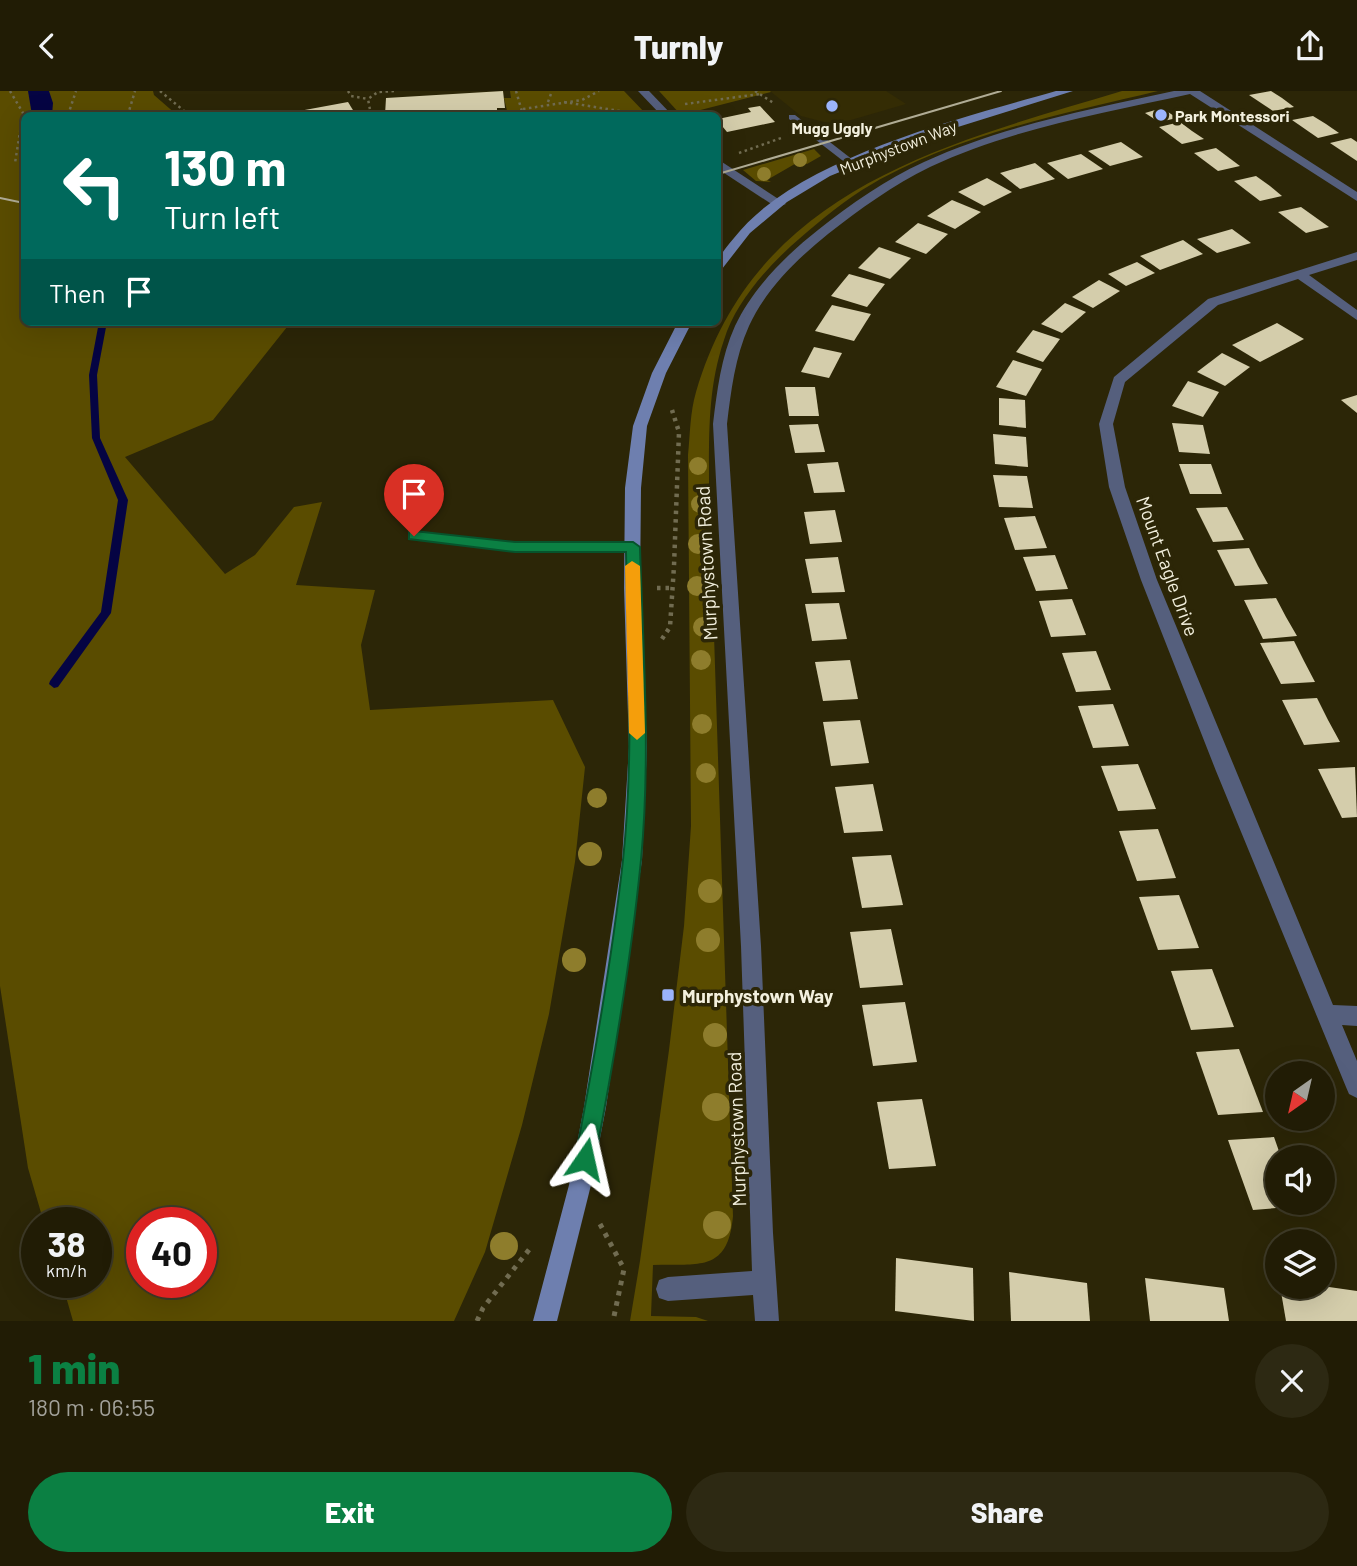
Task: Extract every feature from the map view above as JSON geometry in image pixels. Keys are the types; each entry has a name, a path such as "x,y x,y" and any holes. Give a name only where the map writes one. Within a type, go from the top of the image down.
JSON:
{"street":[{"path":"643,91 664,112"},
{"name":"Murphystown Way","path":"721,260 730,244 780,204 850,162 956,124 1068,91"},
{"path":"1191,91 1357,197"},
{"name":"Murphystown Road","path":"768,1321 751,946 720,423 726,372 742,324 764,291 797,254 857,205 928,165 1029,131 1191,91"},
{"path":"721,166 780,204"},
{"name":"Mount Eagle Drive","path":"1357,256 1213,302 1119,380 1106,424 1117,487 1149,580 1225,771 1357,1087"},
{"path":"1300,275 1357,316"},
{"path":"545,1321 580,1185 599,1087 632,860 638,747 633,488 640,426 659,373 683,326"},
{"path":"1327,1014 1357,1016"},
{"path":"667,1289 765,1282"}],"lane":[{"path":"792,117 850,162"},
{"path":"414,536 515,547 633,547"}],"path":[{"path":"10,91 22,112"},
{"path":"69,112 76,91"},
{"path":"129,111 135,91"},
{"path":"160,91 185,112"},
{"path":"348,91 351,96 368,99 377,92 397,91"},
{"path":"516,91 523,109 587,98 599,91"},
{"path":"548,103 552,91"},
{"path":"664,112 693,102 760,94"},
{"path":"368,99 370,112"},
{"path":"564,102 632,112"},
{"path":"15,163 21,124"},
{"path":"730,155 807,128"},
{"path":"15,157 21,156"},
{"path":"671,607 679,432"},
{"path":"657,588 673,587"},
{"path":"613,1321 624,1269"},
{"path":"477,1321 483,1308"}],"shaded area":[{"path":"0,91 153,91 174,112 21,112 21,326 288,326 213,420 125,457 225,574 255,555 294,507 322,502 296,585 375,590 361,645 370,710 553,700 585,767 575,862 549,1014 522,1125 485,1252 454,1321 73,1321 66,1298 112,1298 112,1207 39,1207 28,1168 0,986"},
{"path":"28,91 49,91 53,103 52,112 32,112"},
{"path":"510,91 624,91 644,112 507,112 504,98 511,98"},
{"path":"659,91 771,92 693,112 678,112"},
{"path":"770,91 886,91 906,104 851,120 828,123 801,116"},
{"path":"1122,91 1158,91 968,141 896,171 862,190 826,216 781,256 743,301 729,327 712,393 709,482 733,1216 725,1248 717,1256 696,1264 653,1265 651,1316 696,1317 708,1321 630,1321 684,926 691,826 688,455 696,392 724,323 762,267 810,222 864,186 924,156 988,132"},
{"path":"814,149 821,156 807,164 800,161 767,180 771,182 756,181 743,170"}],"building":[{"path":"503,91 505,108 497,108 497,112 385,112 386,98"},
{"path":"1271,91 1294,107 1273,111 1249,95"},
{"path":"348,102 354,112 294,112"},
{"path":"760,106 775,122 727,132 721,125 721,118 751,112 748,108"},
{"name":"Park Montessori","path":"1162,108 1177,118 1159,122 1145,113"},
{"path":"1313,116 1339,133 1318,138 1292,120"},
{"path":"1180,122 1204,139 1182,144 1159,127"},
{"path":"1351,138 1357,142 1357,161 1330,143"},
{"path":"1121,142 1143,157 1110,166 1088,151"},
{"path":"1216,148 1240,166 1218,171 1194,153"},
{"path":"1081,154 1103,169 1068,179 1047,163"},
{"path":"1035,163 1055,179 1020,189 1000,173"},
{"path":"1256,176 1282,196 1260,201 1234,181"},
{"path":"987,178 1012,192 984,206 958,192"},
{"path":"952,200 981,212 955,229 927,216"},
{"path":"1301,207 1329,227 1306,233 1278,212"},
{"path":"918,223 948,234 926,254 895,242"},
{"path":"1232,229 1251,243 1217,253 1197,239"},
{"path":"1183,240 1203,254 1160,270 1140,256"},
{"path":"879,247 911,258 890,279 858,268"},
{"path":"1137,262 1155,273 1126,286 1108,274"},
{"path":"849,274 885,284 867,307 831,296"},
{"path":"1099,280 1120,291 1093,308 1072,297"},
{"path":"1065,303 1086,312 1062,333 1041,324"},
{"path":"832,305 871,314 854,341 815,331"},
{"path":"1277,323 1304,339 1260,362 1232,345"},
{"path":"1033,330 1060,339 1043,362 1016,352"},
{"path":"814,347 842,353 829,378 801,372"},
{"path":"1222,353 1250,367 1225,386 1197,372"},
{"path":"1013,360 1042,369 1026,396 996,387"},
{"path":"1188,381 1219,392 1203,417 1172,406"},
{"path":"785,387 815,387 819,416 789,416"},
{"path":"1357,395 1357,413 1341,400"},
{"path":"999,398 1025,400 1026,428 999,425"},
{"path":"1172,423 1203,425 1210,454 1179,452"},
{"path":"818,424 825,452 795,453 789,425"},
{"path":"993,434 1026,437 1028,467 995,464"},
{"path":"838,462 845,492 814,493 807,464"},
{"path":"1179,464 1211,464 1222,494 1190,494"},
{"path":"993,475 1027,476 1033,508 999,507"},
{"path":"1227,507 1244,540 1213,542 1196,508"},
{"path":"835,510 842,542 810,544 804,512"},
{"path":"1035,516 1047,548 1015,550 1004,518"},
{"path":"1249,548 1268,584 1235,586 1217,550"},
{"path":"1055,555 1068,589 1036,591 1023,557"},
{"path":"838,557 845,592 812,593 805,559"},
{"path":"1276,598 1297,636 1263,639 1244,600"},
{"path":"1072,599 1086,635 1051,637 1039,601"},
{"path":"839,603 847,639 812,641 805,604"},
{"path":"1294,641 1315,682 1281,684 1260,643"},
{"path":"1096,651 1111,690 1076,692 1062,653"},
{"path":"850,660 858,699 823,701 815,662"},
{"path":"1317,698 1340,742 1304,745 1282,700"},
{"path":"1113,704 1129,746 1093,748 1078,706"},
{"path":"860,720 869,763 831,766 823,722"},
{"path":"1138,764 1156,809 1118,811 1101,766"},
{"path":"1355,767 1357,817 1342,818 1318,769"},
{"path":"873,784 883,831 844,833 835,787"},
{"path":"1158,829 1176,878 1137,881 1119,831"},
{"path":"891,855 903,905 862,908 852,857"},
{"path":"1179,895 1199,948 1158,950 1139,897"},
{"path":"891,929 903,985 860,988 850,932"},
{"path":"1212,969 1234,1027 1191,1030 1171,971"},
{"path":"905,1002 917,1062 873,1066 862,1005"},
{"path":"1239,1049 1263,1112 1218,1115 1196,1052"},
{"path":"922,1099 936,1166 889,1169 877,1102"},
{"path":"1274,1137 1277,1145 1265,1145 1265,1209 1253,1210 1228,1140"},
{"path":"896,1258 973,1268 974,1321 895,1311"},
{"path":"1009,1272 1087,1283 1090,1321 1011,1321"},
{"path":"1145,1278 1224,1288 1229,1321 1150,1321"},
{"path":"1335,1288 1357,1291 1357,1321 1286,1321 1282,1299 1335,1299"}],"waterway":[{"path":"54,684 106,613 123,500 96,438 93,375 102,326"}],"tram line":[{"path":"721,173 1001,91"},
{"path":"0,198 21,202"}],"slow traffic":[{"path":"632,566 637,733"}],"place":[{"name":"Mugg Uggly","path":"832,106"},
{"name":"Park Montessori","path":"1161,115"},
{"name":"Murphystown Way","path":"668,995"}],"route":[{"path":"414,536 515,547 633,547 638,747 632,860 601,1077 585,1159"}]}
